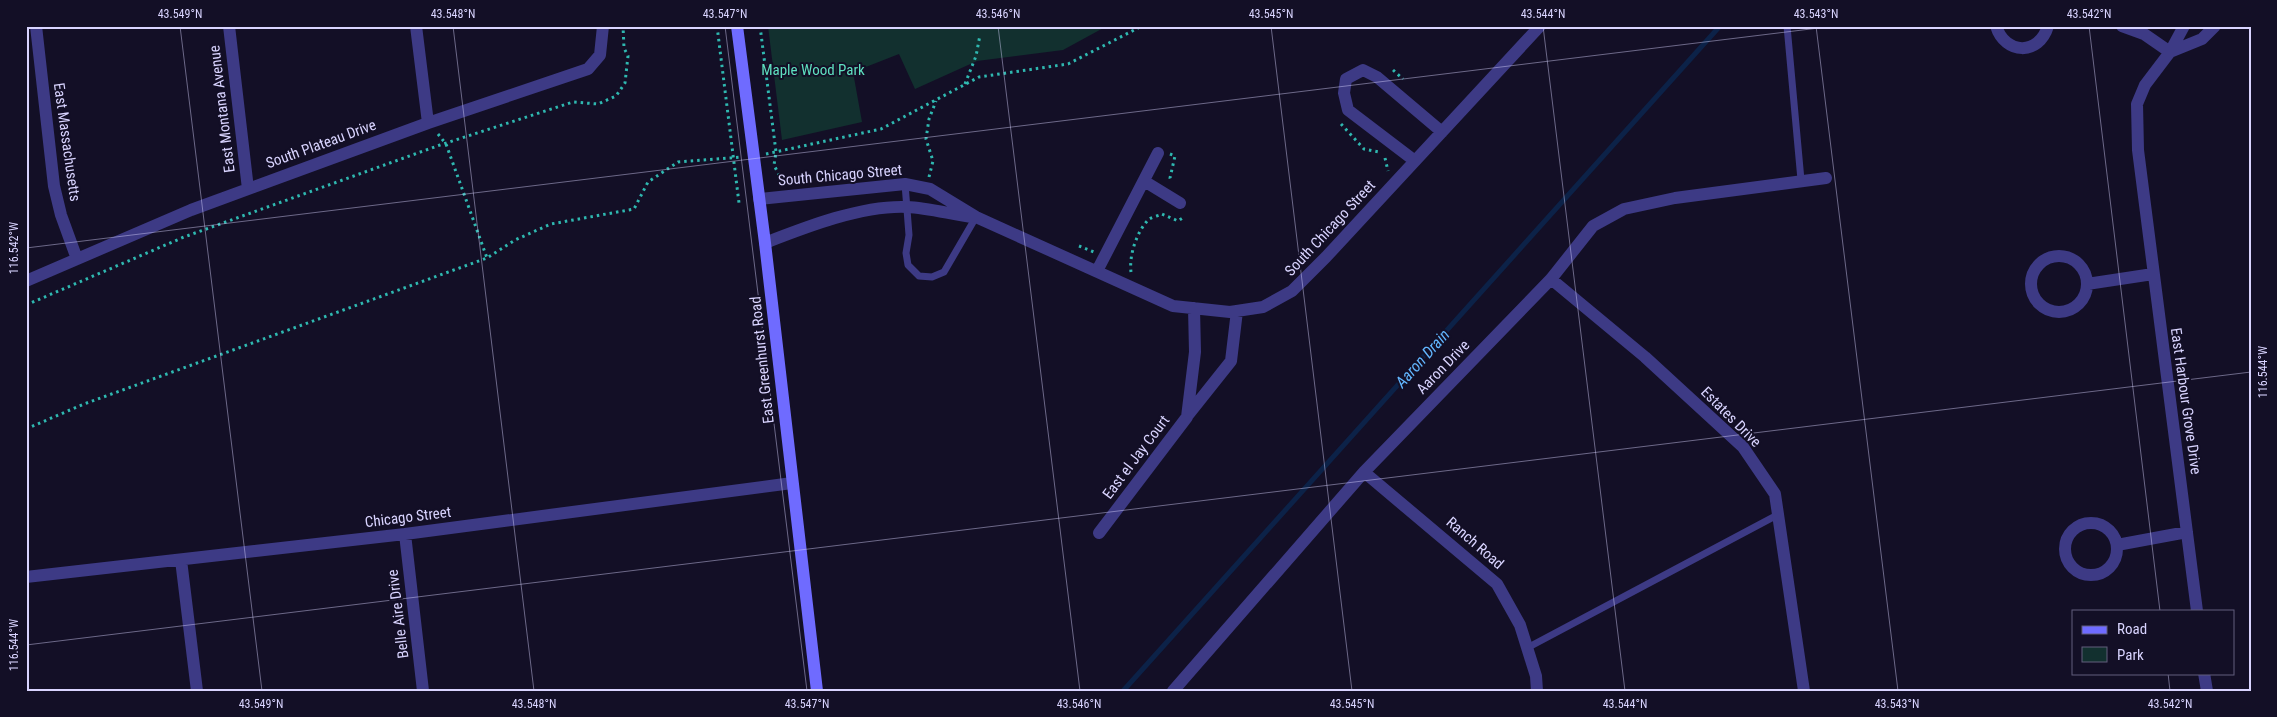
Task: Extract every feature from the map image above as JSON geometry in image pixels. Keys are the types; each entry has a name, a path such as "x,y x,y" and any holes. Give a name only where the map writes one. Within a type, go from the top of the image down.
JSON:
{"main road":[{"name":"East Greenhurst Road","path":"737,26 752,156 765,243 817,691"}],"street":[{"name":"East Massachusetts","path":"36,26 54,186 61,215 77,259"},
{"name":"East Montana Avenue","path":"229,26 248,188"},
{"path":"416,26 428,123"},
{"name":"South Plateau Drive","path":"26,281 191,210 248,188 428,123 588,69 600,55 603,26"},
{"name":"South Chicago Street","path":"759,199 905,184 930,189 976,217 1098,270 1173,306 1230,312 1262,307 1292,292 1540,26"},
{"path":"1996,26 2000,36 2007,44 2017,48 2027,48 2037,44 2044,37 2048,26"},
{"path":"2122,26 2144,34 2170,52 2202,39 2215,26"},
{"name":"East Harbour Grove Drive","path":"2184,26 2170,52 2145,85 2138,104 2138,150 2197,610"},
{"path":"1415,161 1348,110 1344,94 1346,79 1363,70 1377,77 1442,132"},
{"path":"1098,270 1158,153"},
{"name":"Aaron Drive","path":"1173,691 1364,472 1551,279 1594,226 1624,209 1675,198 1826,178"},
{"path":"1144,181 1180,203"},
{"name":"South Chicago Street","path":"765,243 830,220 877,210 906,207 976,217"},
{"path":"2054,257 2072,260 2080,266 2085,274 2087,284 2080,302 2064,312 2046,309 2038,303 2031,285 2033,275 2038,267 2045,260 2054,257"},
{"path":"2087,284 2153,274"},
{"name":"Estates Drive","path":"1551,279 1645,357 1743,448 1775,494 1804,691"},
{"name":"East el Jay Court","path":"1099,533 1187,417 1195,352 1194,308"},
{"path":"1187,417 1231,361 1237,311"},
{"name":"Ranch Road","path":"1364,472 1497,584 1520,625 1536,676 1537,691"},
{"name":"Chicago Street","path":"26,577 405,534 792,484"},
{"path":"2087,522 2098,523 2107,527 2114,535 2118,545 2117,556 2112,565 2104,572 2094,575 2084,575 2075,570 2068,562 2064,552 2065,542 2070,532 2077,526 2087,522"},
{"path":"2118,545 2187,532"},
{"name":"Belle Aire Drive","path":"405,534 423,691"},
{"path":"181,560 197,691"},
{"path":"2204,674 2206,691"}],"lane":[{"path":"1787,26 1801,180"},
{"path":"905,184 909,235 906,253 908,265 919,276 932,277 944,272 976,217"},
{"path":"1527,648 1778,514"}],"path":[{"path":"26,305 184,237 446,144 573,102 598,104 616,96 625,83 627,71 628,56 624,48 623,26"},
{"path":"717,26 739,204"},
{"path":"26,429 93,401 487,258 515,240 551,224 634,209 648,182 678,162 752,156 822,143 881,129 979,77 1068,64 1142,26"},
{"path":"965,85 976,56 980,35"},
{"path":"930,189 928,180 933,161 926,139 929,119 936,100"},
{"path":"428,123 446,144 487,258"}],"green space":[{"name":"Maple Wood Park","path":"768,26 1107,26 1063,50 977,61 915,89 899,54 853,72 862,122 782,140"}],"waterway":[{"name":"Aaron Drain","path":"1123,691 1720,26"}]}
